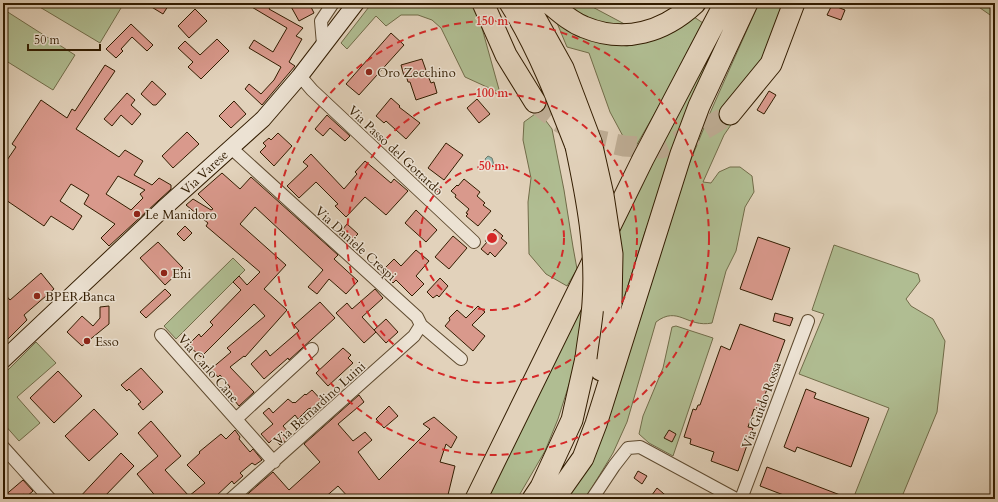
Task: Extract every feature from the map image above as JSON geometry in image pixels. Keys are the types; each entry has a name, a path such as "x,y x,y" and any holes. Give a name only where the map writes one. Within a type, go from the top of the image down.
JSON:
{"highway":[{"path":"483,3 506,55 535,102"},
{"path":"510,3 521,20 584,144 587,199 594,259 593,303 586,358 572,420 541,487 533,499"},
{"path":"527,3 563,68 584,144 603,195 612,254 611,304 605,357 586,420 555,497"},
{"path":"549,3 571,20 584,27 600,33 622,34 643,33 657,29 681,16 695,3"},
{"path":"476,499 642,160 725,3"},
{"path":"555,497 583,458 596,424 681,154 699,106 747,3"},
{"path":"730,114 771,64 794,3"}],"main road":[{"name":"Via Varese","path":"3,360 267,114 300,76 323,44 356,3"}],"street":[{"path":"323,44 321,21 333,3"},
{"name":"Via Passo del Gottardo","path":"300,76 312,90 474,242"},
{"name":"Via Daniele Crespi","path":"230,148 416,317 421,325 461,359"},
{"name":"Via Guido Rossa","path":"741,499 808,320"},
{"name":"Via Bernardino Luini","path":"232,499 414,336 421,325"},
{"name":"Via Carlo Cane","path":"161,335 274,462"},
{"name":"Via Carlo Cane","path":"236,419 312,349"},
{"path":"3,447 50,499"},
{"path":"592,499 628,448 640,447 736,499"}],"green space":[{"path":"33,3 124,3 100,43"},
{"path":"372,3 475,3 500,93 465,77 441,28 432,20 418,15 401,15 386,26 376,16 347,49 341,43"},
{"path":"559,3 585,3 632,28 586,21"},
{"path":"732,3 739,3 646,229 623,301 618,300 618,223"},
{"path":"759,3 788,3 733,122 724,135 703,182 711,183 719,172 730,167 740,167 752,176 754,192 745,207 736,251 726,271 712,323 696,323 677,316 664,317 656,322 627,422 613,453 585,499 567,499 681,184 710,113"},
{"path":"973,3 995,3 995,19 993,17"},
{"path":"3,9 75,55 53,90 3,59"},
{"path":"694,17 703,23 691,50 632,153 610,112 589,53 567,47 557,23 606,43 627,46 649,41 669,34"},
{"path":"535,114 543,117 552,129 564,190 577,269 567,286 546,274 529,254 528,202 531,178 523,140 524,122"},
{"path":"834,245 918,274 920,281 906,299 911,306 933,319 945,341 937,412 901,499 853,499 889,408 799,374 824,314 812,310"},
{"path":"233,258 245,270 176,339 164,326"},
{"path":"582,299 579,347 558,419 545,451 517,499 484,499"},
{"path":"676,326 713,338 673,456 649,443 639,434 643,416 663,368 672,327"},
{"path":"36,342 56,363 17,397 40,423 19,441 3,423 3,375"}],"water":[{"path":"488,156 492,158 494,165 490,168 487,166 485,159"}],"building":[{"path":"145,3 170,3 163,14"},
{"path":"245,3 273,3 269,9 303,28 296,36 302,39 289,62 295,66 262,105 245,89 249,84 261,94 274,80 281,67 249,48 254,40 273,52 287,28"},
{"path":"289,3 309,3 314,13 299,21"},
{"path":"832,5 845,10 841,20 827,15"},
{"path":"195,9 207,21 189,38 178,26"},
{"path":"131,24 153,45 147,51 132,37 121,49 123,51 116,58 106,49"},
{"path":"391,33 404,45 359,95 346,84"},
{"path":"217,39 229,51 201,79 188,67 193,62 178,48 185,41 200,55"},
{"path":"422,59 431,83 434,82 437,93 416,100 410,82 408,82 406,75 404,76 401,65"},
{"path":"105,65 115,71 76,129 119,157 125,150 143,161 134,175 152,185 159,178 171,185 171,189 109,246 101,238 115,224 84,204 89,195 71,184 60,201 82,216 73,230 51,216 44,226 3,198 3,166 16,147 12,144 41,100 67,118 72,109 75,111","holes":["118,176 145,190 140,194 143,198 131,210 106,194"]},
{"path":"152,81 166,94 156,105 153,105 141,94"},
{"path":"769,91 776,95 764,114 757,110"},
{"path":"127,93 135,100 131,105 141,114 132,125 121,115 112,126 104,119"},
{"path":"391,98 400,106 399,107 420,123 406,139 386,121 384,123 376,116"},
{"path":"477,99 490,114 479,123 467,108"},
{"path":"234,101 246,114 231,128 219,116"},
{"path":"327,115 350,136 345,141 330,128 323,136 315,129"},
{"path":"187,132 199,144 173,168 162,156"},
{"path":"278,133 292,146 274,166 260,152 266,146 263,143 269,138 271,140"},
{"path":"446,143 463,155 444,180 428,168"},
{"path":"311,154 344,189 357,174 355,172 365,161 391,183 394,179 408,191 386,215 365,197 346,217 335,206 338,204 316,182 299,198 287,186 308,166 303,162"},
{"path":"222,173 240,189 251,177 338,255 334,259 358,281 346,294 329,279 317,294 308,287 323,270 255,207 240,224 286,265 264,289 287,310 245,357 244,356 230,367 254,392 239,406 226,390 230,387 220,375 218,377 211,369 231,352 227,348 265,316 254,304 201,357 188,345 199,334 201,337 213,325 210,322 241,290 233,282 239,276 247,285 260,272 206,226 208,223 186,205 193,199 211,210 213,209 198,194"},
{"path":"464,179 480,192 477,196 485,203 483,205 491,211 478,226 466,216 469,209 455,197 456,195 451,191"},
{"path":"416,210 437,230 426,242 405,223"},
{"path":"347,224 358,234 348,244 338,235"},
{"path":"185,226 192,233 184,241 177,234"},
{"path":"495,229 503,236 501,238 507,243 495,257 490,252 488,255 481,249 487,242 485,241"},
{"path":"453,236 467,248 449,269 435,257"},
{"path":"758,237 790,248 772,300 740,289"},
{"path":"158,242 183,268 165,285 140,258"},
{"path":"416,250 429,261 416,276 424,284 412,296 396,280 393,283 386,276 388,274 383,270 394,259 401,266"},
{"path":"41,273 54,289 24,315 27,320 3,344 3,292 10,300"},
{"path":"440,278 448,286 439,297 437,295 433,298 427,292"},
{"path":"165,289 171,295 146,318 140,312"},
{"path":"375,289 383,298 362,317 376,332 364,343 336,313 347,303 352,309"},
{"path":"320,302 335,318 289,360 288,358 264,379 251,364 266,350 270,356 299,331 294,325"},
{"path":"109,306 109,324 82,346 67,332 82,316 93,326 100,318 100,307"},
{"path":"478,306 485,312 472,325 485,336 473,351 445,326 450,320 449,318 457,310 466,318"},
{"path":"775,313 793,318 790,326 773,321"},
{"path":"386,319 398,332 386,343 374,330"},
{"path":"740,324 785,340 759,411 754,409 748,427 753,428 738,471 711,461 714,452 690,444 691,439 684,437 693,409 696,410 698,405 700,405 721,346 730,350"},
{"path":"343,348 351,355 348,358 353,363 328,386 316,373"},
{"path":"141,368 163,392 143,410 138,404 141,402 129,389 127,391 121,385"},
{"path":"58,371 82,396 54,423 30,398"},
{"path":"806,389 816,393 814,398 869,418 851,467 797,447 795,452 784,447"},
{"path":"312,390 324,403 315,411 311,408 308,409 298,419 295,415 283,426 289,433 285,437 287,439 280,445 274,438 269,443 261,434 273,424 263,413 269,408 273,413 288,399 295,403"},
{"path":"359,395 364,402 338,424 353,441 365,432 372,440 358,452 379,480 430,429 423,424 434,417 457,437 451,448 446,444 440,462 455,466 447,499 350,499 338,486 323,499 242,499 273,472 289,490 320,462 304,444"},
{"path":"389,406 398,416 384,428 376,419"},
{"path":"94,409 118,434 89,461 65,436"},
{"path":"151,421 181,456 165,470 189,496 205,483 187,465 200,453 199,452 221,434 226,439 235,430 240,437 239,439 250,452 253,449 262,460 255,465 252,463 240,473 243,476 234,484 232,481 213,499 158,499 137,474 158,456 138,433"},
{"path":"669,430 676,434 672,442 664,438"},
{"path":"121,453 134,466 102,499 78,499"},
{"path":"767,467 848,499 794,499 760,486"},
{"path":"638,471 647,476 642,484 634,478"},
{"path":"23,480 33,491 26,497 24,494 18,499 3,499 3,497"},
{"path":"657,488 670,499 649,499"}],"tunnel":[{"path":"535,102 558,121 587,138 624,146 661,148 696,134 730,114"}],"place":[{"name":"Oro Zecchino","path":"369,72"},
{"name":"Le Manidoro","path":"137,214"},
{"name":"Eni","path":"164,273"},
{"name":"BPER Banca","path":"37,296"},
{"name":"Esso","path":"87,341"}]}
